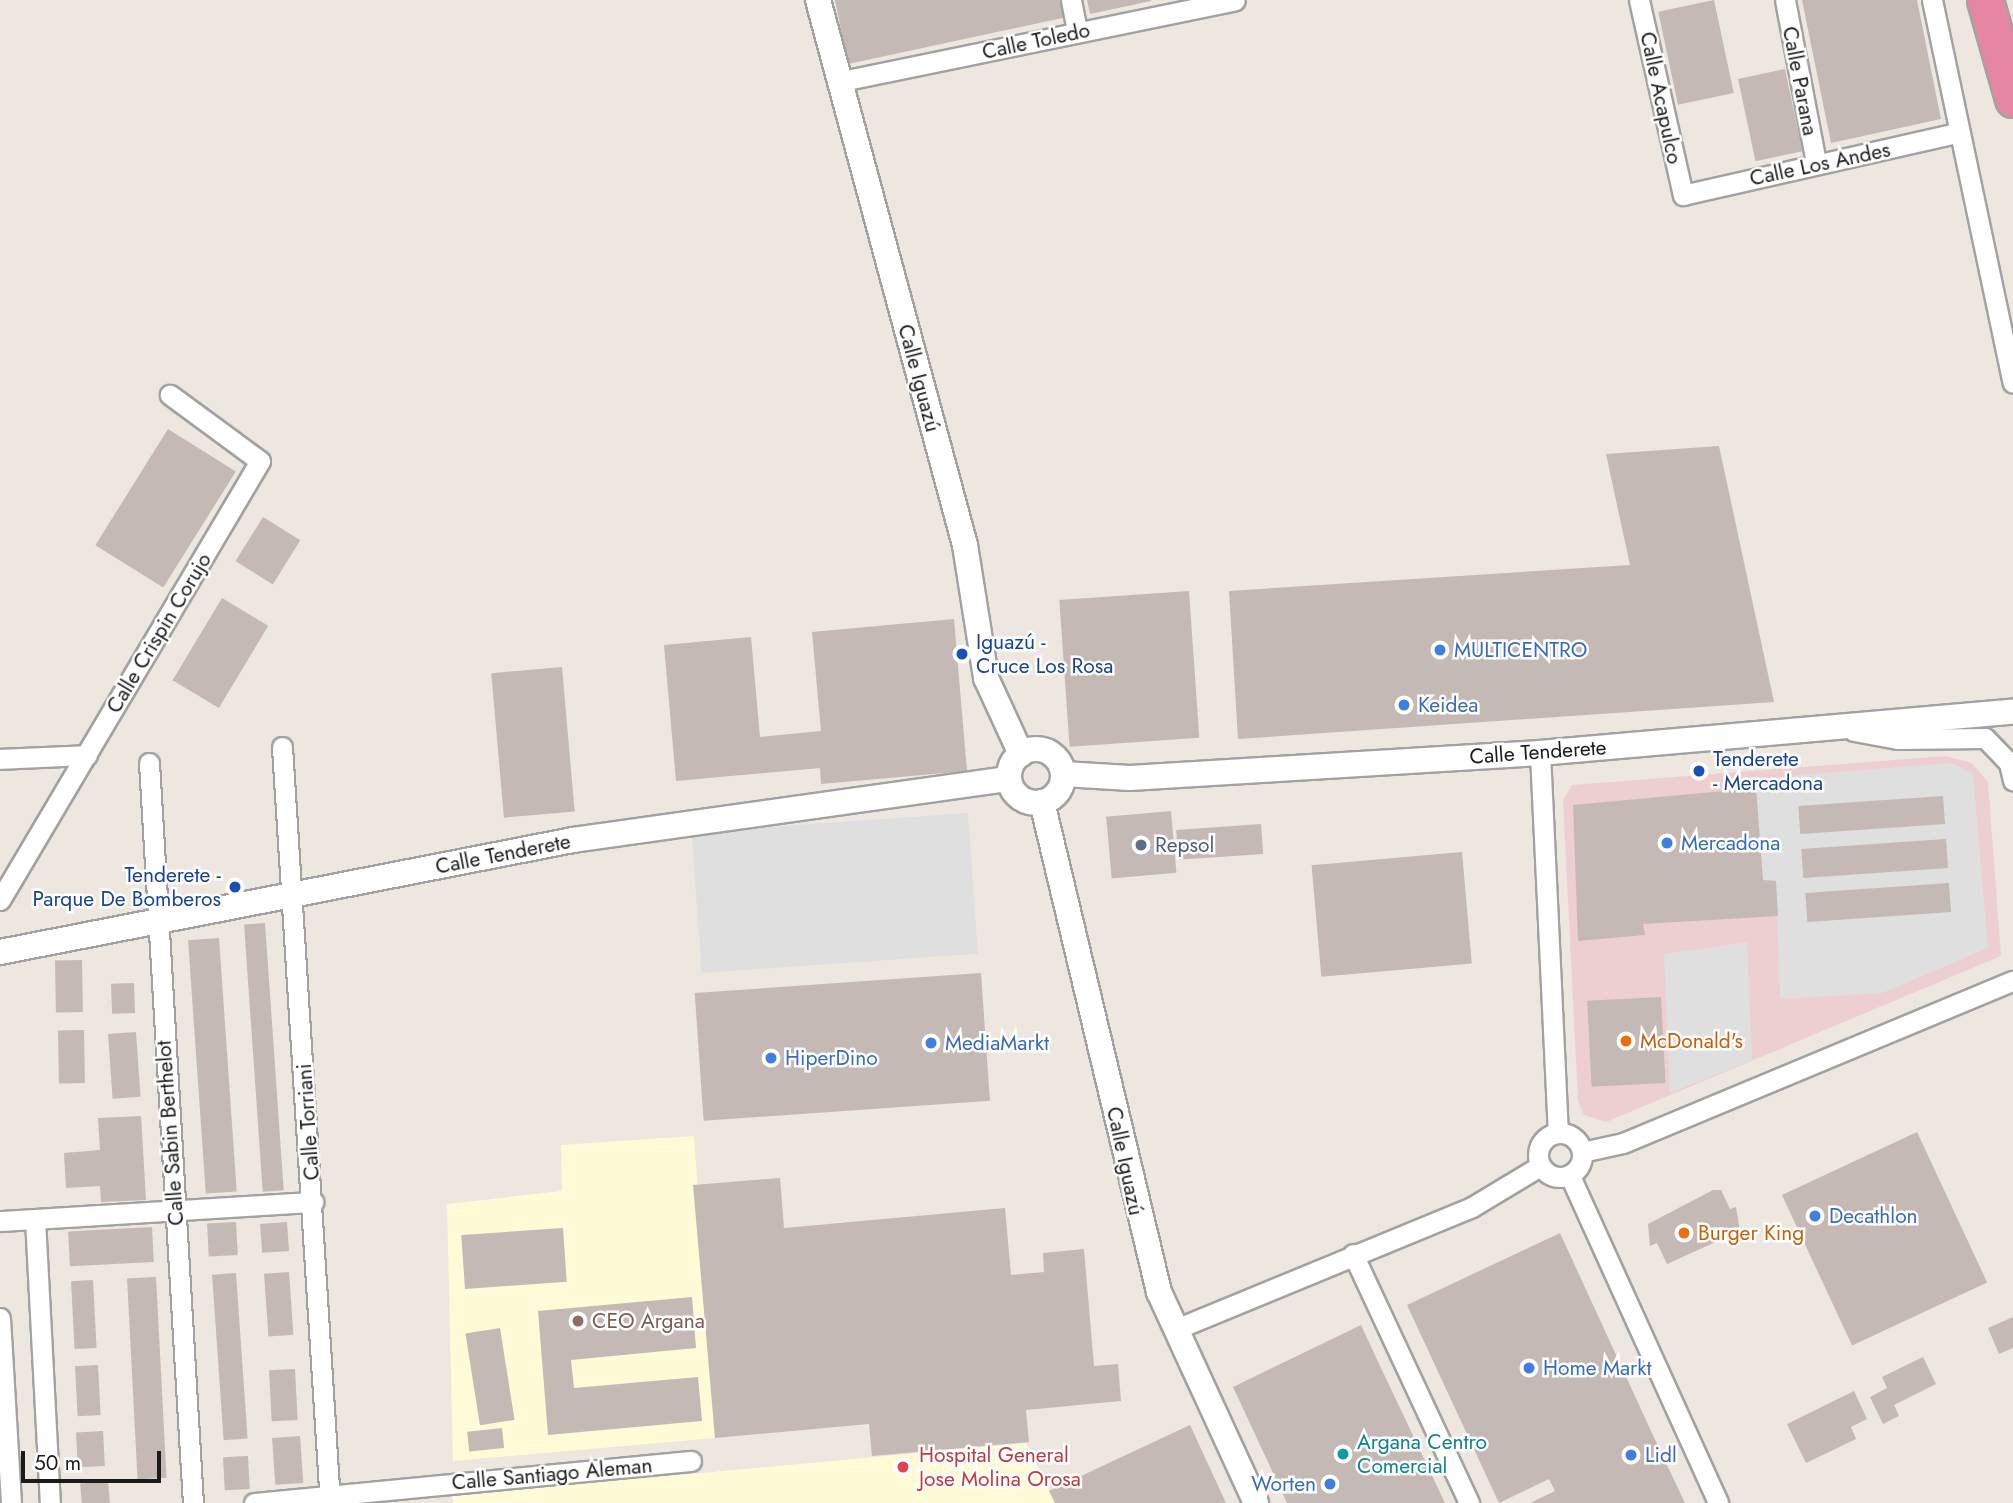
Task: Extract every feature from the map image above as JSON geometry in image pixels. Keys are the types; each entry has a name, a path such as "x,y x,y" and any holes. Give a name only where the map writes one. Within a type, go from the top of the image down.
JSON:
{"highway":[{"path":"1985,0 2013,99"}],"street":[{"name":"Calle Iguazú","path":"818,0 837,82 965,545 985,678 1021,754"},
{"path":"1071,0 1077,32"},
{"name":"Calle Toledo","path":"837,82 1235,0"},
{"name":"Calle Acapulco","path":"1639,0 1683,195"},
{"name":"Calle Parana","path":"1785,0 1816,163"},
{"path":"1932,0 1957,133 2013,383"},
{"name":"Calle Los Andes","path":"1683,195 1957,133"},
{"name":"Calle Crispin Corujo","path":"0,900 260,461 170,395"},
{"name":"Calle Tenderete","path":"1063,774 1130,778 1540,753 1846,730 2013,712"},
{"path":"1846,730 1897,739 1985,738 2009,763 2013,781"},
{"name":"Calle Torriani","path":"282,747 330,1500"},
{"path":"1042,750 1063,774 1057,792 1042,803 1020,798 1009,779 1021,754 1042,750"},
{"path":"1540,753 1558,1133"},
{"path":"0,759 87,755"},
{"name":"Calle Sabin Berthelot","path":"149,763 156,923 192,1503"},
{"name":"Calle Tenderete","path":"0,952 293,894 710,818 1009,779"},
{"name":"Calle Iguazú","path":"1042,803 1138,1221 1176,1329 1256,1503"},
{"path":"1582,1152 1623,1143 2013,981"},
{"path":"1540,1166 1543,1141 1558,1133 1574,1138 1582,1152"},
{"path":"1570,1176 1582,1152"},
{"path":"1540,1166 1553,1177 1570,1176"},
{"path":"1176,1329 1472,1207 1540,1166"},
{"path":"1570,1176 1718,1503"},
{"path":"0,1221 313,1202"},
{"path":"35,1219 50,1503"},
{"path":"1353,1254 1469,1503"},
{"path":"0,1318 12,1503"},
{"name":"Calle Santiago Aleman","path":"254,1503 330,1500 691,1461"}],"shaded area":[{"path":"1946,756 1972,763 1988,782 2001,956 1606,1122 1584,1115 1578,1100 1563,800 1572,785"},
{"path":"1952,763 1973,774 1988,948 1882,993 1780,999 1776,881 1763,880 1756,788 1776,777"},
{"path":"968,813 978,954 702,973 692,832"},
{"path":"1747,942 1752,1060 1670,1093 1664,954"},
{"name":"CEO Argana","path":"694,1136 715,1438 453,1461 447,1204 562,1191 561,1145"},
{"name":"Hospital General Jose Molina Orosa","path":"1026,1443 1055,1503 453,1503 452,1496"}],"building":[{"path":"835,0 1064,0 1067,17 848,64"},
{"path":"1087,0 1151,0 1151,1 1090,14"},
{"path":"1714,0 1734,93 1678,105 1658,12"},
{"path":"1802,0 1917,0 1941,119 1831,143"},
{"path":"1785,69 1802,151 1756,161 1738,79"},
{"path":"168,429 236,471 163,588 95,545"},
{"name":"MULTICENTRO","path":"1719,446 1774,702 1238,739 1229,591 1630,565 1606,454"},
{"path":"263,517 300,540 273,584 235,561"},
{"path":"1189,591 1199,738 1070,747 1059,600"},
{"path":"222,598 268,626 219,708 173,680"},
{"path":"954,619 967,771 821,784 820,768 676,781 664,645 751,637 760,737 821,731 812,632"},
{"path":"562,667 575,811 504,818 491,673"},
{"name":"Mercadona","path":"1756,788 1763,880 1776,881 1778,916 1643,924 1645,935 1578,941 1573,805"},
{"path":"1943,796 1945,824 1800,834 1798,806"},
{"name":"Repsol","path":"1171,811 1176,873 1112,878 1106,817"},
{"path":"1261,824 1263,854 1178,860 1176,830"},
{"path":"1946,839 1948,868 1803,878 1801,849"},
{"path":"1462,852 1472,964 1321,977 1312,865"},
{"path":"1949,883 1951,912 1807,922 1805,893"},
{"path":"265,923 284,1190 263,1192 244,924"},
{"path":"219,938 237,1191 206,1194 188,940"},
{"path":"55,960 82,960 83,1012 56,1012"},
{"path":"981,973 990,1101 704,1121 695,993"},
{"path":"134,983 135,1013 112,1014 111,984"},
{"name":"McDonald's","path":"1661,997 1666,1083 1592,1087 1587,1001"},
{"path":"58,1030 84,1030 85,1083 59,1083"},
{"path":"136,1032 141,1097 113,1099 108,1034"},
{"path":"141,1116 146,1200 101,1202 100,1186 66,1188 64,1153 100,1150 98,1118"},
{"path":"1917,1132 1987,1282 1852,1345 1782,1195"},
{"path":"780,1178 784,1228 1005,1208 1011,1275 1044,1272 1043,1253 1084,1249 1094,1366 1118,1364 1121,1401 1026,1410 1029,1442 872,1456 869,1424 715,1438 693,1185"},
{"path":"1713,1190 1721,1190 1730,1209 1736,1207 1740,1231 1667,1264 1657,1243 1650,1246 1648,1224"},
{"path":"236,1222 238,1255 209,1256 207,1224"},
{"path":"287,1222 289,1251 262,1253 260,1224"},
{"path":"152,1227 154,1262 70,1266 68,1231"},
{"path":"563,1228 567,1282 465,1289 461,1235"},
{"name":"Home Markt","path":"1560,1233 1685,1503 1530,1503 1555,1491 1549,1479 1499,1503 1407,1305"},
{"path":"289,1272 293,1335 268,1337 264,1274"},
{"path":"236,1273 248,1439 224,1440 212,1275"},
{"path":"156,1277 167,1478 138,1479 127,1279"},
{"path":"93,1280 97,1348 75,1349 71,1281"},
{"path":"692,1297 696,1348 571,1360 574,1388 698,1377 702,1421 548,1435 538,1311"},
{"path":"2013,1317 2013,1348 1999,1354 1988,1328"},
{"name":"Argana Centro Comercial","path":"1361,1325 1445,1503 1287,1503 1233,1387"},
{"path":"500,1328 515,1420 480,1425 465,1333"},
{"path":"1923,1357 1936,1384 1894,1405 1899,1416 1883,1424 1870,1397 1887,1388 1882,1377"},
{"path":"98,1365 101,1415 78,1416 75,1366"},
{"path":"295,1369 298,1420 272,1421 269,1370"},
{"path":"1854,1391 1867,1419 1851,1427 1856,1439 1806,1463 1787,1424"},
{"path":"1190,1425 1226,1503 1055,1503 1049,1491"},
{"path":"502,1428 504,1448 469,1452 467,1432"},
{"path":"103,1431 105,1466 78,1467 76,1432"},
{"path":"300,1436 303,1483 275,1485 272,1438"},
{"path":"248,1456 250,1489 225,1490 223,1457"},
{"path":"108,1481 110,1503 82,1503 80,1483"}],"place":[{"name":"MULTICENTRO","path":"1440,650"},
{"name":"Iguazú - Cruce Los Rosa","path":"962,654"},
{"name":"Keidea","path":"1404,705"},
{"name":"Tenderete - Mercadona","path":"1699,771"},
{"name":"Mercadona","path":"1667,843"},
{"name":"Repsol","path":"1141,845"},
{"name":"Tenderete - Parque De Bomberos","path":"235,887"},
{"name":"McDonald's","path":"1626,1041"},
{"name":"MediaMarkt","path":"931,1043"},
{"name":"HiperDino","path":"771,1058"},
{"name":"Decathlon","path":"1815,1216"},
{"name":"Burger King","path":"1684,1233"},
{"name":"CEO Argana","path":"578,1321"},
{"name":"Home Markt","path":"1529,1368"},
{"name":"Argana Centro Comercial","path":"1343,1454"},
{"name":"Lidl","path":"1631,1455"},
{"name":"Hospital General Jose Molina Orosa","path":"903,1467"},
{"name":"Worten","path":"1330,1484"}]}
